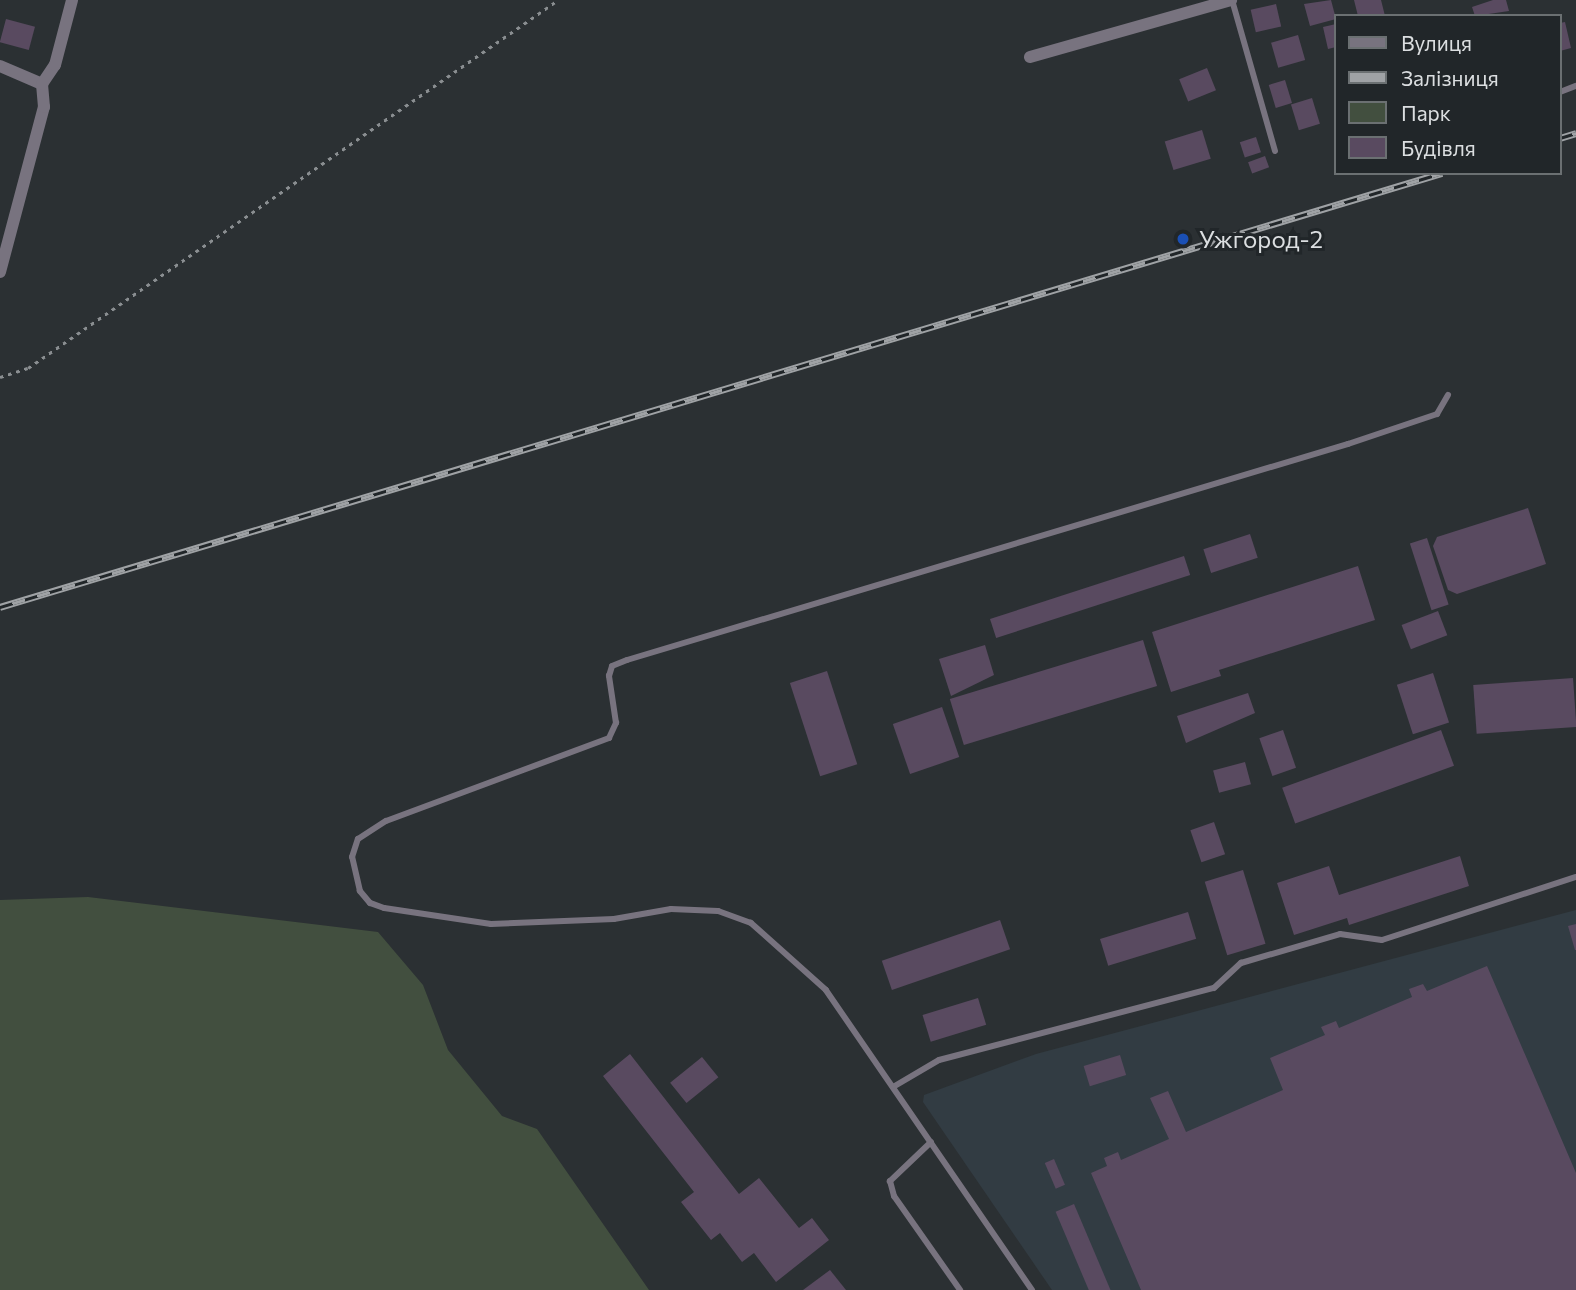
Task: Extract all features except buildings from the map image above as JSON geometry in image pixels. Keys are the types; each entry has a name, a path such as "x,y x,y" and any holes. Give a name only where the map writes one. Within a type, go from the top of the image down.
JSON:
{"street":[{"path":"0,272 44,107 42,84 55,65 72,0"},
{"path":"1030,57 1231,0"},
{"path":"0,66 42,84"}],"lane":[{"path":"1231,0 1275,150"},
{"path":"1032,1290 826,990 751,923 718,911 671,909 614,919 491,925 384,908 370,903 360,891 352,857 358,839 386,821 609,738 616,723 609,676 612,666 626,660 1348,444 1437,414 1448,394"},
{"path":"893,1087 939,1060 1214,988 1241,963 1340,934 1382,940 1576,877"},
{"path":"931,1142 890,1181 894,1196 960,1290"}],"path":[{"path":"0,377 28,368 558,0"}],"shaded area":[{"path":"1576,910 1576,1290 1052,1290 923,1102 924,1095 1036,1054"}],"green space":[{"path":"88,897 378,932 423,985 448,1050 502,1116 537,1129 649,1290 0,1290 0,900"}],"railway":[{"path":"1562,137 1576,133"},
{"path":"0,607 1435,175"}],"place":[{"name":"Ужгород-2","path":"1183,239"}]}
